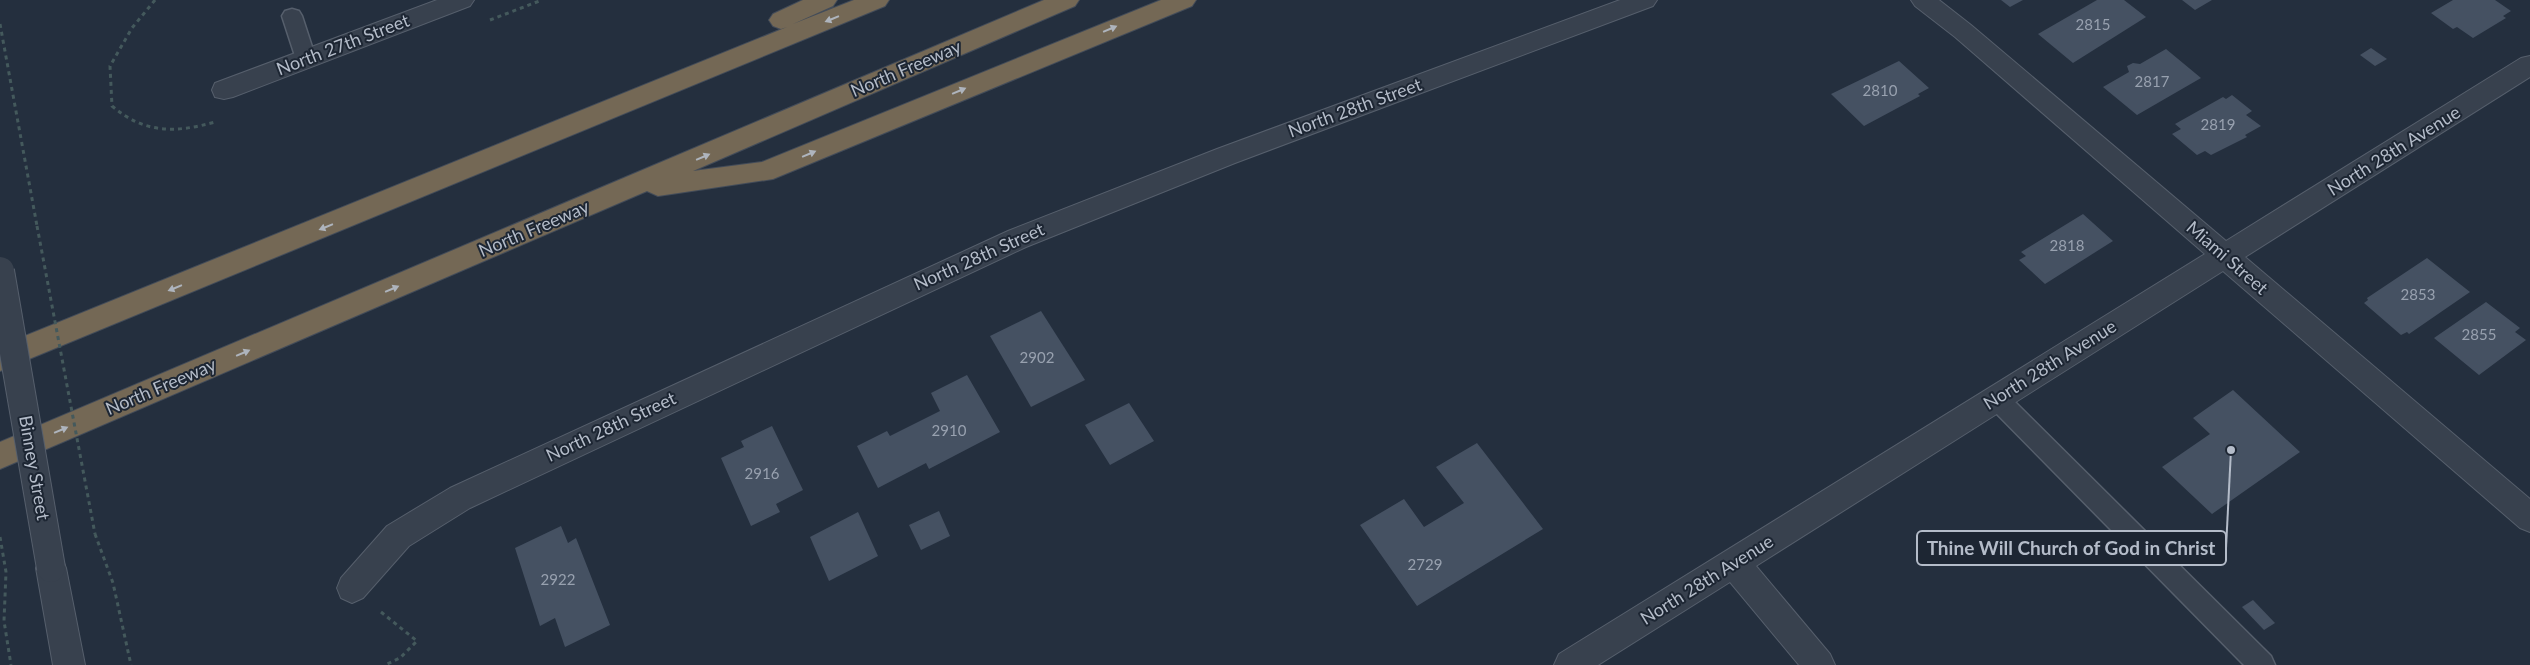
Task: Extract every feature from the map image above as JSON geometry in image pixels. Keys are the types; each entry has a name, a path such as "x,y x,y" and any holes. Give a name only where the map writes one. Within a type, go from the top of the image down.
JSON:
{"highway":[{"path":"351,216 825,0"},
{"path":"0,359 877,0"},
{"name":"North Freeway","path":"0,456 624,191 1066,0"},
{"path":"624,191 764,172 1184,0"}],"street":[{"name":"North 27th Street","path":"224,90 462,0"},
{"name":"North 28th Street","path":"352,588 398,536 460,498 932,277 1100,204 1644,0"},
{"name":"Miami Street","path":"1923,0 1963,31 2530,518"},
{"name":"North 28th Avenue","path":"1570,665 2530,65"},
{"name":"Binney Street","path":"0,271 69,665"},
{"path":"1734,563 1819,665"}],"lane":[{"path":"292,16 306,59"},
{"path":"1997,399 2262,665"}],"path":[{"path":"0,24 95,534 110,566 131,665"},
{"path":"0,537 6,572 4,621 11,665"},
{"path":"352,588 417,641 400,658 385,665"}],"building":[{"path":"2001,0 2023,0 2010,7"},
{"path":"2097,0 2124,0 2146,17 2073,63 2038,34"},
{"path":"2182,0 2212,0 2195,10"},
{"path":"2453,0 2495,0 2511,11 2503,16 2506,18 2473,38 2457,27 2453,29 2431,13"},
{"path":"2371,48 2387,59 2375,66 2360,55"},
{"path":"2166,49 2201,78 2137,115 2103,87 2129,72 2127,66 2133,63 2140,64"},
{"path":"1899,61 1929,88 1918,94 1920,96 1864,126 1831,94"},
{"path":"2232,95 2252,111 2246,115 2261,126 2245,135 2247,137 2211,155 2205,151 2197,155 2172,134 2181,129 2175,124 2223,97 2226,99"},
{"path":"2083,214 2113,241 2045,284 2019,260 2026,256 2021,252"},
{"path":"2427,258 2470,292 2409,334 2407,332 2401,335 2364,303 2368,300 2367,298"},
{"path":"2486,302 2520,328 2515,332 2526,340 2479,375 2434,338"},
{"path":"1041,311 1085,380 1031,407 990,336"},
{"path":"967,375 1000,432 929,469 926,463 878,488 857,446 887,431 890,436 940,411 931,393"},
{"path":"2233,390 2300,452 2212,514 2162,467 2210,434 2193,418"},
{"path":"1129,403 1154,441 1110,465 1085,425"},
{"path":"772,426 803,490 776,504 780,512 751,526 721,458 744,447 741,441"},
{"path":"1477,443 1543,529 1417,606 1360,525 1404,499 1424,527 1464,503 1436,467"},
{"path":"939,511 950,536 921,550 909,525"},
{"path":"858,512 878,556 829,581 810,537"},
{"path":"561,526 568,543 576,538 610,625 565,647 555,618 540,626 515,548"},
{"path":"2253,600 2275,623 2264,630 2242,607"}],"place":[{"name":"Thine Will Church of God in Christ","path":"2231,450"}]}
